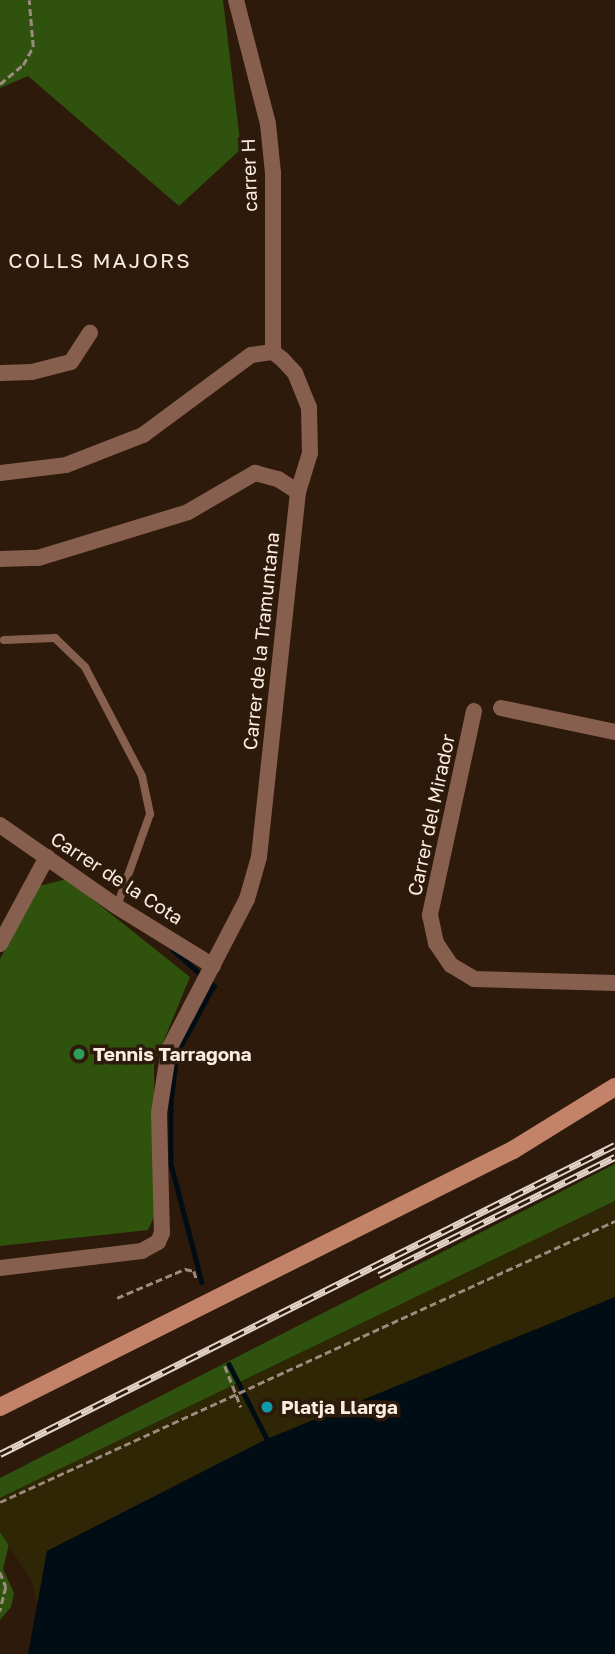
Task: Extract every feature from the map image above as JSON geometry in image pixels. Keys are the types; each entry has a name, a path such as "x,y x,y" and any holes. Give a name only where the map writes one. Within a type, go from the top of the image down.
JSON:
{"street":[{"name":"carrer H","path":"236,0 268,124 273,173 273,352"},
{"path":"0,373 32,372 71,362 90,333"},
{"path":"0,473 47,470 124,444 160,423 233,366 251,355 273,352"},
{"name":"Carrer de la Tramuntana","path":"0,1268 142,1251 158,1242 162,1233 161,1087 176,1029 247,898 258,857 298,492 310,453 309,407 295,373 273,352"},
{"path":"0,559 38,558 188,512 255,473 278,479 298,492"},
{"path":"501,708 615,732"},
{"name":"Carrer del Mirador","path":"474,711 430,915 436,943 451,965 474,979 615,983"},
{"name":"Carrer de la Cota","path":"0,825 211,968"},
{"path":"0,944 53,862"},
{"path":"589,1105 615,1077"},
{"path":"0,1407 478,1168 589,1105 615,1087"}],"lane":[{"path":"4,640 55,638 85,667 142,776 150,814 117,906"}],"path":[{"path":"0,84 23,65 33,47 29,0"},
{"path":"0,1502 238,1395 310,1357 615,1221"},
{"path":"117,1298 185,1269 194,1271 197,1281"},
{"path":"225,1366 242,1407"},
{"path":"0,1572 6,1587 0,1611"}],"green space":[{"path":"0,0 223,0 241,149 179,206 28,76 0,88"},
{"name":"Tennis Tarragona","path":"67,879 190,977 154,1064 156,1213 148,1230 0,1246 0,959 39,886"},
{"path":"615,1164 615,1201 0,1498 0,1478"},
{"path":"0,1532 9,1544 3,1569 14,1593 11,1607 0,1620"}],"sand":[{"name":"Platja Llarga","path":"615,1201 615,1297 267,1439 47,1551 39,1612 32,1581 0,1532 0,1498"}],"shaded area":[{"path":"615,1297 615,1654 28,1654 47,1551 267,1439"}],"waterway":[{"path":"173,950 214,986 177,1054 171,1103 171,1164 202,1282"},
{"path":"229,1364 267,1439"}],"railway":[{"path":"0,1454 615,1145"},
{"path":"379,1275 615,1157"}],"place":[{"name":"Tennis Tarragona","path":"79,1054"},
{"name":"Platja Llarga","path":"267,1407"}],"district":[{"name":"COLLS MAJORS","path":"100,260"}]}
